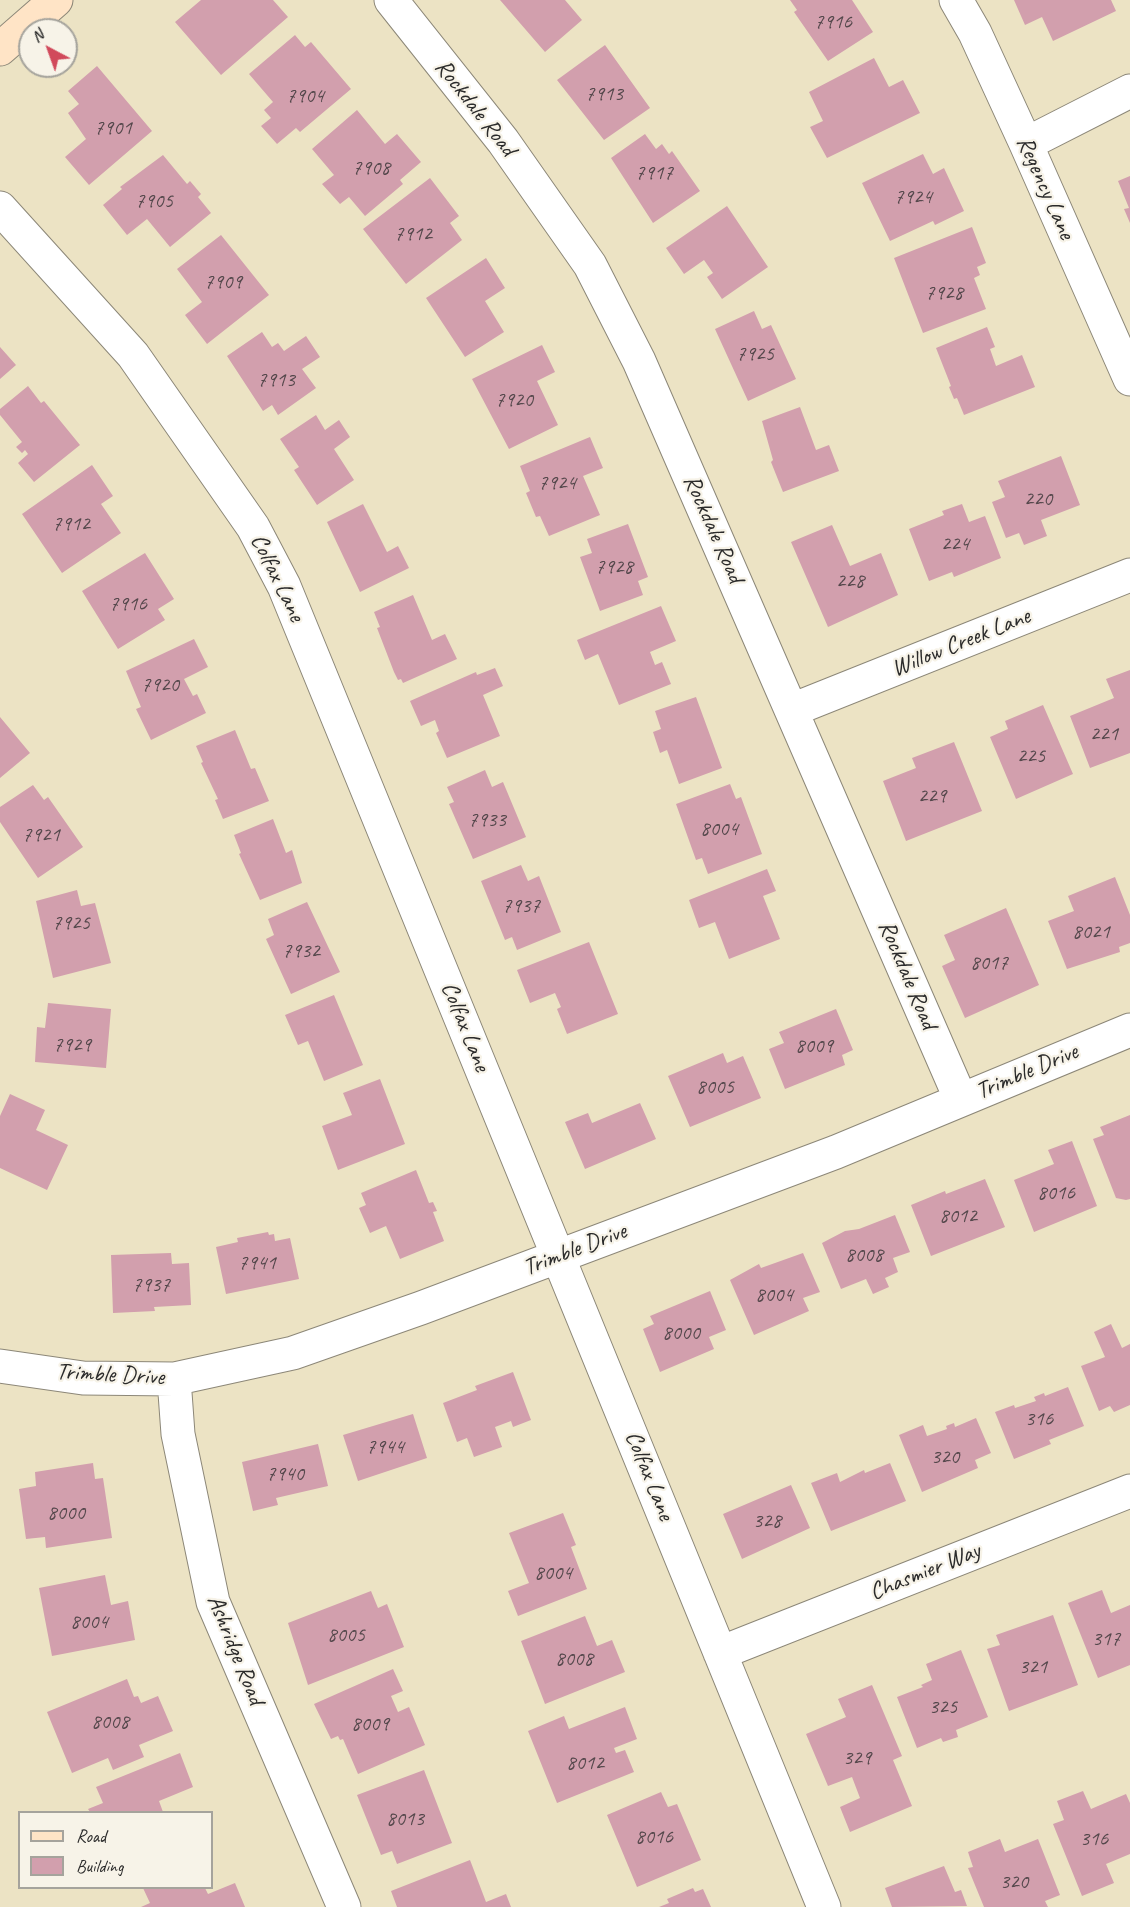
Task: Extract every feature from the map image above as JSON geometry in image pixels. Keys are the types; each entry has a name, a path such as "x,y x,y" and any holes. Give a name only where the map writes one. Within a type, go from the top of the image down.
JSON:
{"main road":[{"path":"0,49 56,0"}],"street":[{"name":"Rockdale Road","path":"392,0 502,141 590,265 639,361 961,1100"},
{"name":"Regency Lane","path":"956,0 975,33 1026,144 1130,379"},
{"path":"1026,144 1130,91"},
{"name":"Colfax Lane","path":"0,208 133,355 253,527 284,586 560,1256 824,1907"},
{"name":"Willow Creek Lane","path":"792,710 1130,575"},
{"name":"Trimble Drive","path":"0,1366 83,1378 174,1379 293,1353 837,1152 1130,1030"},
{"name":"Ashridge Road","path":"174,1379 178,1434 213,1602 344,1907"},
{"name":"Chasmier Way","path":"720,1653 1130,1491"}],"building":[{"path":"201,0 273,0 288,17 221,75 175,22"},
{"path":"500,0 565,0 582,20 545,52"},
{"path":"790,0 852,0 873,32 828,61 794,12 797,10"},
{"path":"1014,0 1111,0 1116,11 1053,41 1042,17 1025,25"},
{"path":"295,35 305,47 311,42 351,89 300,132 296,128 277,144 261,126 271,118 264,110 273,102 249,74"},
{"path":"605,45 650,108 604,140 557,80"},
{"path":"874,58 889,87 903,80 920,113 827,158 810,127 823,121 809,92"},
{"path":"97,66 152,131 89,185 65,157 86,139 68,113 79,104 68,91"},
{"path":"357,110 385,144 397,134 421,162 400,180 403,184 365,216 349,197 340,204 322,184 334,175 312,149"},
{"path":"645,134 656,149 662,144 669,154 672,151 700,191 653,223 611,158"},
{"path":"923,154 933,174 944,168 964,211 935,225 933,221 890,241 862,183"},
{"path":"163,155 187,184 190,181 201,194 198,197 211,213 170,247 147,219 127,235 103,205 122,189 120,187"},
{"path":"1130,176 1130,223 1124,209 1129,208 1118,181"},
{"path":"430,178 459,216 450,223 462,240 406,284 363,229"},
{"path":"727,206 768,267 722,299 707,277 713,273 704,260 684,274 666,248"},
{"path":"972,227 986,263 977,267 980,275 974,278 986,309 923,333 894,258"},
{"path":"221,235 269,295 207,344 185,315 202,302 177,269"},
{"path":"486,258 505,288 485,301 504,332 465,357 426,298"},
{"path":"754,311 762,329 771,325 796,379 748,401 715,329"},
{"path":"987,327 995,347 990,349 996,366 1022,355 1035,387 964,415 957,398 954,399 936,348"},
{"path":"262,332 272,347 278,343 284,351 306,336 320,357 302,369 316,388 278,415 272,405 263,411 227,356"},
{"path":"542,345 555,372 537,381 558,425 509,449 472,379"},
{"path":"0,347 16,365 0,379"},
{"path":"28,386 41,403 44,401 80,445 34,482 18,463 28,454 25,450 22,453 16,447 22,442 0,415 0,409"},
{"path":"800,407 816,450 829,445 839,471 783,492 771,462 773,460 762,421"},
{"path":"316,415 325,430 339,420 350,437 334,449 354,480 317,505 294,470 299,467 280,439"},
{"path":"590,437 603,468 583,476 600,515 549,536 540,516 536,517 526,493 530,491 520,466"},
{"path":"1061,456 1080,505 1041,520 1047,536 1024,545 1019,533 1006,538 992,502 1005,497 998,481"},
{"path":"92,465 113,496 101,504 121,533 62,573 22,514"},
{"path":"363,504 387,552 398,546 409,568 360,592 327,522"},
{"path":"962,504 969,522 985,516 1001,558 954,577 952,572 929,581 909,529 944,515 942,511"},
{"path":"628,524 648,577 638,581 643,595 600,611 580,557 592,553 587,539"},
{"path":"832,525 850,566 881,553 898,595 828,627 791,542"},
{"path":"145,553 174,599 158,609 165,620 118,649 82,591"},
{"path":"413,595 432,640 445,634 457,659 403,683 401,679 398,680 394,672 377,628 380,627 374,612"},
{"path":"661,606 676,641 650,652 655,665 662,662 671,684 619,705 598,654 585,660 577,640"},
{"path":"194,639 208,667 184,679 193,696 197,694 206,713 151,740 136,709 141,707 126,671"},
{"path":"495,668 503,686 483,695 500,736 447,758 436,733 439,731 435,720 421,726 410,701 476,672 477,675"},
{"path":"1130,670 1130,753 1090,768 1070,716 1114,698 1106,679"},
{"path":"696,697 722,768 679,784 667,750 660,753 653,732 661,729 655,711"},
{"path":"1043,705 1073,774 1016,799 990,737 1008,729 1005,721"},
{"path":"0,717 30,753 0,778"},
{"path":"235,730 251,769 255,768 269,801 223,819 215,800 218,799 201,763 203,762 196,746"},
{"path":"954,742 982,811 906,841 883,781 916,768 912,758"},
{"path":"485,770 492,787 503,782 526,837 473,859 449,804 454,802 447,787"},
{"path":"730,784 736,799 741,797 762,854 708,874 702,858 696,860 676,804"},
{"path":"33,785 44,800 48,797 83,847 38,878 0,822 0,807"},
{"path":"273,819 286,853 292,850 302,883 260,900 239,854 241,853 234,835"},
{"path":"521,865 528,881 539,876 561,932 517,950 512,937 505,940 481,881"},
{"path":"767,869 776,891 763,896 780,939 729,959 715,922 699,928 689,900"},
{"path":"1115,877 1130,915 1130,943 1119,947 1120,952 1067,969 1048,921 1074,911 1068,896"},
{"path":"77,890 81,906 95,903 111,963 53,978 36,901"},
{"path":"307,902 340,972 291,994 266,939 274,935 268,919"},
{"path":"1006,908 1039,985 965,1018 942,966 955,960 944,935"},
{"path":"589,942 618,1014 567,1034 557,1009 561,1007 555,993 530,1003 517,970"},
{"path":"334,995 363,1065 324,1081 308,1041 298,1045 285,1015"},
{"path":"48,1003 111,1009 106,1068 35,1062 37,1027 45,1028"},
{"path":"836,1009 853,1050 842,1055 845,1065 785,1089 769,1049 784,1043 779,1032"},
{"path":"723,1053 727,1063 743,1056 761,1098 690,1127 668,1076"},
{"path":"380,1079 405,1144 338,1170 322,1126 352,1115 343,1093"},
{"path":"10,1094 45,1110 36,1130 68,1145 47,1190 0,1168 0,1116"},
{"path":"640,1103 656,1139 585,1169 565,1122 588,1113 592,1123"},
{"path":"1130,1115 1130,1199 1126,1200 1116,1198 1093,1139 1104,1135 1100,1127"},
{"path":"1072,1141 1097,1206 1034,1232 1014,1180 1054,1164 1048,1150"},
{"path":"416,1170 429,1203 433,1202 437,1211 433,1212 444,1241 400,1259 386,1226 370,1233 359,1208 366,1205 361,1193"},
{"path":"985,1179 1005,1227 931,1256 911,1205 945,1191 946,1194"},
{"path":"895,1215 910,1252 893,1258 898,1272 885,1278 889,1287 873,1294 866,1279 841,1289 822,1243 845,1231 859,1229"},
{"path":"268,1232 269,1235 274,1234 275,1241 290,1238 299,1279 226,1294 216,1247 238,1242 237,1238"},
{"path":"171,1253 172,1264 189,1263 191,1305 154,1307 155,1311 113,1313 111,1255"},
{"path":"803,1253 820,1292 803,1298 809,1311 754,1335 730,1280 759,1264 761,1268"},
{"path":"710,1291 726,1330 709,1337 714,1349 660,1372 643,1329 654,1324 650,1316"},
{"path":"1111,1324 1122,1348 1130,1344 1130,1405 1114,1412 1110,1406 1099,1411 1081,1366 1105,1357 1094,1332"},
{"path":"513,1372 531,1420 513,1427 511,1421 495,1427 502,1447 474,1457 467,1438 457,1442 443,1403 477,1390 475,1386"},
{"path":"1068,1387 1084,1426 1049,1440 1051,1444 1014,1459 995,1412 1014,1405 1015,1408 1036,1401 1034,1397 1044,1393 1045,1396"},
{"path":"413,1414 427,1458 358,1481 343,1435"},
{"path":"976,1418 991,1453 975,1460 978,1468 922,1492 899,1435 923,1425 927,1436 947,1429 946,1426 954,1423 955,1427"},
{"path":"318,1444 328,1486 276,1498 278,1505 253,1511 242,1462"},
{"path":"93,1463 95,1479 103,1478 112,1538 46,1548 45,1537 26,1539 19,1489 36,1486 35,1472"},
{"path":"890,1463 906,1501 831,1531 811,1483 837,1473 840,1482 864,1470 865,1473"},
{"path":"791,1485 810,1528 742,1559 723,1514"},
{"path":"563,1513 576,1545 571,1547 587,1589 518,1616 508,1591 529,1583 509,1533"},
{"path":"105,1575 111,1605 128,1601 135,1640 52,1656 39,1588"},
{"path":"1102,1590 1111,1613 1130,1605 1130,1665 1098,1678 1068,1603"},
{"path":"371,1591 378,1608 387,1604 404,1647 308,1685 288,1623"},
{"path":"1053,1615 1078,1685 1009,1711 987,1649 1000,1645 996,1635"},
{"path":"585,1616 597,1646 612,1640 625,1672 545,1704 521,1641"},
{"path":"961,1650 988,1717 956,1730 958,1737 943,1742 941,1738 917,1748 897,1697 923,1687 921,1685 932,1680 926,1664"},
{"path":"393,1669 403,1691 391,1696 398,1712 409,1707 425,1745 358,1774 343,1739 340,1740 338,1736 331,1739 314,1704"},
{"path":"127,1679 134,1697 138,1696 141,1703 158,1696 173,1731 139,1745 144,1757 113,1770 108,1758 72,1773 47,1712"},
{"path":"872,1685 902,1756 893,1760 912,1806 850,1832 840,1807 860,1798 852,1777 828,1786 806,1734 846,1717 838,1699"},
{"path":"625,1707 637,1739 614,1748 616,1753 625,1750 634,1772 557,1803 528,1731 564,1716 569,1729"},
{"path":"180,1753 193,1787 159,1801 163,1811 89,1811 88,1809 103,1803 96,1787"},
{"path":"424,1770 452,1843 397,1864 392,1851 381,1855 357,1795"},
{"path":"1083,1791 1091,1809 1126,1794 1130,1803 1130,1854 1106,1864 1114,1883 1082,1896 1053,1824 1064,1820 1057,1801"},
{"path":"661,1792 668,1807 677,1804 701,1860 637,1887 607,1815"},
{"path":"1000,1839 1005,1852 1038,1839 1060,1895 1045,1901 1048,1907 984,1907 968,1868 973,1867 968,1852"},
{"path":"470,1860 486,1902 506,1894 511,1907 397,1907 391,1891"},
{"path":"944,1866 955,1892 961,1890 967,1906 892,1907 885,1888"},
{"path":"235,1883 245,1907 141,1907 150,1903 143,1889 206,1889 208,1894"},
{"path":"693,1888 695,1892 703,1889 711,1907 659,1907 669,1903 667,1899"}]}
